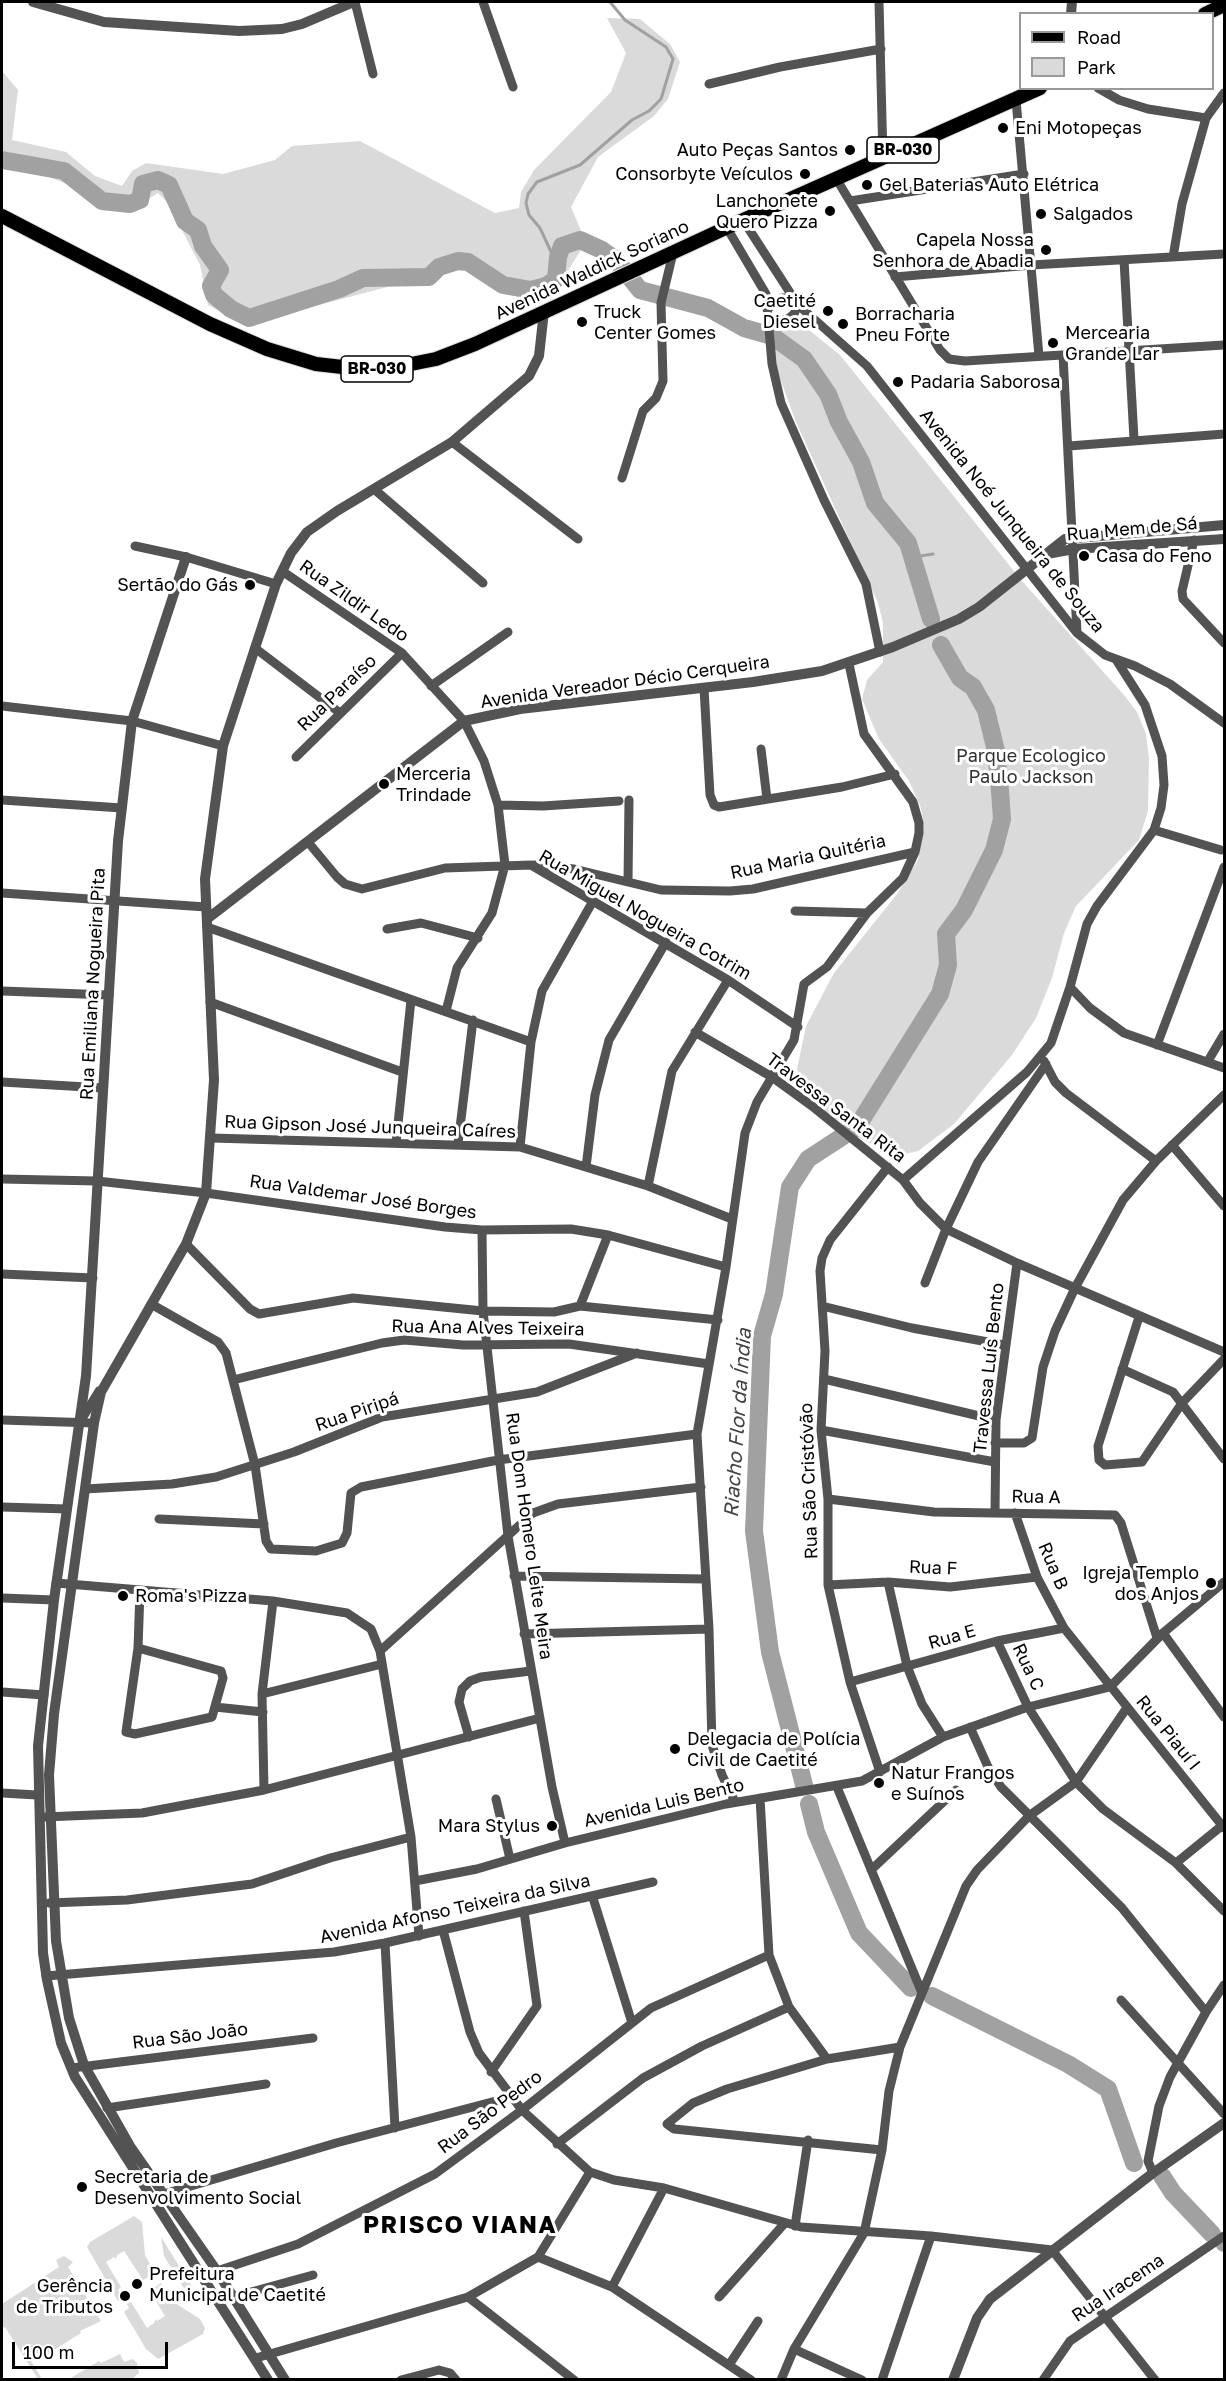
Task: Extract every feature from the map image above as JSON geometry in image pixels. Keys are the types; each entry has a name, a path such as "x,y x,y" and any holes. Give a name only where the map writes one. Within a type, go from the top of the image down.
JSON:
{"main road":[{"path":"1209,12 1224,5"},
{"name":"Avenida Waldick Soriano","path":"2,216 148,292 267,349 316,364 369,370 412,365 436,359 1036,90"}],"street":[{"path":"33,2 45,3 104,22 247,30 282,29 302,24 354,2 373,74"},
{"path":"483,2 513,87"},
{"path":"879,2 883,159"},
{"path":"709,84 780,67 881,49"},
{"path":"1102,90 1119,100 1148,109 1206,118"},
{"path":"1173,256 1182,204 1206,118 1224,93"},
{"path":"1017,100 1039,356"},
{"path":"850,201 1024,174"},
{"path":"837,180 940,350 949,359 965,361 1224,345"},
{"name":"Avenida Noé Junqueira de Souza","path":"743,220 795,302 867,366 1077,633 1091,646 1117,661 1145,705 1162,756 1164,785 1161,808 1154,830 1097,906 1087,924 1058,1029 1044,1060 903,1180"},
{"path":"727,228 763,284 772,364 781,403 824,500 866,584 880,652"},
{"path":"622,478 643,411 656,398 663,381 661,303 673,253"},
{"path":"895,277 1031,265 1224,254"},
{"path":"1124,260 1134,440"},
{"path":"782,298 795,302 794,314 788,319 777,321 767,314 782,298"},
{"path":"80,1422 186,1244 207,1192 214,1080 205,879 223,746 276,584 291,553 307,532 452,442 533,371 539,356 544,311"},
{"path":"1063,355 1074,537 1077,633"},
{"path":"1069,446 1224,434"},
{"path":"452,442 578,539"},
{"path":"374,489 483,583"},
{"name":"Rua Mem de Sá","path":"1047,554 1065,539 1074,537 1224,525"},
{"path":"1200,527 1182,591 1183,600 1224,643"},
{"name":"Rua Mem de Sá","path":"1047,554 1074,549 1224,539"},
{"path":"135,546 186,557 276,584"},
{"name":"Avenida Vereador Décio Cerqueira","path":"207,923 464,721 520,709 704,688 811,673 849,664 945,626 969,614 1047,554"},
{"name":"Rua Emiliana Nogueira Pita","path":"48,1903 38,1818 38,1746 56,1583 80,1422 93,1278 114,899 122,808 132,721 186,557"},
{"name":"Rua Zildir Ledo","path":"282,571 402,653 464,721 484,761 498,805 506,865 499,896 478,938 457,968 446,1011"},
{"path":"431,686 508,632"},
{"path":"255,648 340,713"},
{"name":"Rua Paraíso","path":"296,757 402,653"},
{"path":"1117,661 1135,666 1170,684 1224,723"},
{"path":"735,1802 722,1776 712,1745 709,1629 697,1434 718,1320 745,1133 751,1115 794,1040 804,984 827,967 867,913 898,884 915,852 919,833 917,812 895,774 864,734 849,664"},
{"path":"704,688 712,801 719,807 865,783 895,774"},
{"path":"2,706 132,721 223,746"},
{"path":"761,748 767,799"},
{"path":"2,800 122,808"},
{"path":"498,805 553,806 624,800 628,882"},
{"path":"1154,830 1221,850"},
{"name":"Rua Miguel Nogueira Cotrim","path":"308,842 345,884 362,889 445,868 531,865 666,942 798,1027"},
{"name":"Rua Maria Quitéria","path":"531,865 574,869 661,890 753,889 915,852"},
{"path":"1157,1045 1224,867"},
{"path":"2,893 206,907"},
{"path":"520,1147 531,1042 548,977 593,901"},
{"path":"795,911 867,913"},
{"path":"207,923 411,1000 531,1042"},
{"path":"387,929 421,923 478,938"},
{"path":"586,1167 595,1095 609,1040 666,942"},
{"path":"648,1186 672,1071 728,980"},
{"path":"1070,987 1109,1023 1124,1033 1224,1068"},
{"path":"2,991 109,995"},
{"path":"396,1143 411,1000"},
{"path":"210,1002 402,1072"},
{"path":"458,1144 473,1020"},
{"name":"Travessa Santa Rita","path":"695,1032 772,1077 888,1167 903,1180 920,1203 946,1228 1017,1263 1140,1317 1194,1337 1224,1353"},
{"path":"1208,1061 1224,1034"},
{"path":"1044,1060 1055,1082 1066,1093 1156,1161"},
{"path":"925,1283 946,1228 978,1162 1044,1060"},
{"path":"2,1082 104,1088"},
{"path":"995,1443 1024,1443 1032,1438 1043,1367 1075,1288 1123,1200 1172,1144 1224,1095"},
{"name":"Rua Gipson José Junqueira Caíres","path":"212,1138 520,1147 648,1186 732,1219"},
{"path":"1172,1144 1224,1206"},
{"name":"Rua São Cristóvão","path":"880,1772 850,1682 828,1586 828,1499 821,1430 824,1379 820,1271 825,1250 888,1167"},
{"name":"Rua Valdemar José Borges","path":"2,1179 97,1181 207,1192 444,1227 482,1230 571,1229 608,1235 726,1267"},
{"name":"Rua Dom Homero Leite Meira","path":"482,1230 483,1311 508,1536 524,1634 565,1843"},
{"path":"580,1306 608,1235"},
{"path":"186,1244 250,1309 259,1314 353,1298 483,1311 554,1312 580,1306 718,1320"},
{"name":"Travessa Luís Bento","path":"995,1513 996,1420 1004,1345 1017,1263"},
{"path":"2,1274 93,1278"},
{"path":"151,1304 218,1342 226,1353 255,1465 266,1544 274,1549 316,1551 342,1543 348,1533 350,1497 354,1489 498,1460 697,1434"},
{"path":"822,1306 912,1328 1004,1345"},
{"path":"1140,1317 1098,1446 1099,1460 1105,1465 1142,1462 1182,1403 1224,1359"},
{"name":"Rua Ana Alves Teixeira","path":"233,1380 393,1340 488,1344 569,1344 709,1364"},
{"name":"Rua Piripá","path":"86,1489 188,1483 255,1465 398,1413 546,1390 637,1353"},
{"path":"1122,1369 1173,1392 1224,1459"},
{"path":"824,1379 996,1420"},
{"path":"105,1383 94,1423 51,1748 46,1976 61,2043 72,2068 157,2191 217,2271 285,2379"},
{"path":"2,1420 94,1423"},
{"path":"821,1430 995,1462"},
{"path":"380,1651 533,1513 558,1504 701,1487"},
{"name":"Rua A","path":"828,1499 917,1511 1117,1517 1160,1636"},
{"path":"2,1507 68,1509"},
{"name":"Rua B","path":"1015,1513 1037,1577 1064,1628 1110,1687"},
{"path":"159,1519 264,1524"},
{"path":"514,1576 705,1579"},
{"name":"Rua F","path":"828,1586 888,1582 950,1587 1037,1577"},
{"path":"888,1582 907,1666 922,1704 944,1737"},
{"path":"1110,1687 1160,1636 1224,1582"},
{"path":"56,1583 273,1601 334,1610 356,1617 370,1629 380,1651 411,1837 419,1936"},
{"path":"138,1648 221,1671 223,1678 213,1716 128,1734 126,1727 138,1648 140,1590"},
{"path":"2,1598 54,1600"},
{"path":"264,1790 262,1694 273,1601"},
{"name":"Rua E","path":"850,1682 997,1641 1064,1628"},
{"path":"524,1634 709,1629"},
{"path":"1160,1636 1224,1716"},
{"name":"Rua C","path":"997,1641 1028,1707 1076,1782 1103,1809 1176,1863 1224,1911"},
{"path":"262,1694 382,1664"},
{"path":"469,1737 459,1702 462,1689 470,1681 481,1677 531,1671"},
{"name":"Avenida Luis Bento","path":"415,1881 477,1869 565,1843 735,1802 837,1787 862,1781 916,1750 970,1727 1028,1707 1110,1687"},
{"name":"Rua Piauí I","path":"1110,1687 1224,1826"},
{"path":"2,1692 44,1695"},
{"path":"215,1707 263,1712"},
{"path":"781,2379 794,2349 864,2233 882,2150 889,2091 900,2047 966,1886 977,1870 1029,1816 1076,1782 1126,1708"},
{"path":"38,1818 142,1813 264,1790 540,1718"},
{"path":"970,1727 993,1777 1138,1926 1206,2012"},
{"path":"837,1787 922,1993"},
{"path":"871,1870 956,1790"},
{"path":"2,1793 37,1795"},
{"path":"760,1798 769,1955 789,2007 827,2059"},
{"path":"496,1799 510,1859"},
{"path":"1176,1863 1224,1826"},
{"path":"48,1903 127,1900 252,1884 330,1858 411,1837"},
{"name":"Avenida Afonso Teixeira da Silva","path":"46,1976 304,1955 385,1943 524,1911 593,1898 653,1882"},
{"path":"593,1898 632,2023"},
{"path":"48,1903 69,2018 84,2065 232,2324 268,2379"},
{"path":"491,2072 537,2006 524,1911"},
{"path":"443,1930 470,2032 491,2072 522,2110 590,2172 614,2180 664,2188 795,2226 864,2233 931,2236 1052,2250 1155,2379"},
{"path":"385,1943 395,2128"},
{"name":"Rua São Pedro","path":"217,2271 298,2244 435,2174 522,2110 632,2023 666,2000 769,1955"},
{"path":"1153,2173 1148,2160 1159,2106 1178,2060 1224,1985"},
{"path":"1121,2000 1178,2060 1224,2114"},
{"path":"557,2144 643,2078 702,2046 789,2007"},
{"name":"Rua São João","path":"72,2068 313,2038"},
{"path":"882,2150 808,2140 674,2128 667,2124 679,2113 707,2096 827,2059 900,2047"},
{"path":"107,2108 266,2084"},
{"path":"157,2191 511,2097"},
{"path":"953,2379 983,2308 990,2299 1153,2173 1224,2123"},
{"path":"795,2226 808,2140"},
{"path":"256,2358 270,2356 468,2297 538,2257 590,2172"},
{"path":"612,2287 664,2188"},
{"path":"719,2297 784,2224"},
{"path":"882,2379 931,2236"},
{"name":"Rua Iracema","path":"1043,2379 1070,2341 1224,2236"},
{"path":"538,2257 612,2287 751,2379"},
{"path":"233,2297 313,2275"},
{"path":"468,2297 574,2379"},
{"path":"232,2324 245,2315"},
{"path":"729,2366 758,2321"},
{"path":"794,2349 862,2379"},
{"path":"401,2379 439,2370 455,2378"}],"green space":[{"path":"607,18 640,19 670,44 680,62 668,99 654,116 598,157 571,207 582,233 581,250 562,280 548,288 531,290 503,285 466,270 448,271 262,320 235,319 208,305 200,265 168,203 158,193 130,210 115,210 70,185 49,177 2,168 2,71 18,90 12,140 66,152 95,176 122,186 132,171 146,163 223,174 275,160 292,146 360,141 495,213 519,208 521,192 534,170 611,92 626,53"},
{"name":"Parque Ecologico Paulo Jackson","path":"789,325 804,326 840,355 1022,581 1124,695 1137,712 1146,734 1149,759 1148,811 1139,840 1076,906 1064,933 1052,978 1036,1018 1012,1055 954,1124 918,1151 900,1155 880,1149 840,1127 802,1086 797,1069 806,1026 834,973 897,894 918,860 924,827 921,808 909,781 879,739 862,699 867,680 883,662 883,623 878,603 796,422 777,370 773,349 774,340 778,333"},
{"path":"134,2216 142,2222 145,2255 150,2264 147,2266 152,2275 143,2280 124,2251 117,2255 116,2259 114,2257 106,2262 121,2287 118,2290 123,2298 118,2301 87,2247 90,2242"},
{"path":"161,2237 198,2296 183,2287 164,2256"},
{"path":"64,2256 73,2262 68,2267 101,2321 80,2331 81,2333 43,2357 39,2352 29,2358 42,2379 38,2379 5,2327 2,2328 2,2304 59,2267 56,2260"},
{"path":"161,2283 175,2303 200,2319 205,2328 203,2334 158,2359 146,2349 124,2312 129,2308 127,2304 131,2302 147,2328 156,2319 157,2321 165,2316 150,2291"},
{"path":"120,2354 124,2362 133,2359 137,2363 139,2373 132,2379 69,2379 99,2361 101,2363"}],"waterway":[{"path":"558,267 540,228 529,215 526,203 528,194 537,182 580,165 632,120 649,111 661,99 673,59 666,47 625,20 610,2"},
{"path":"2,160 64,171 102,201 130,204 140,200 143,184 158,180 169,185 185,221 198,230 203,246 220,270 211,286 214,295 231,309 249,318 339,289 363,278 429,277 439,267 458,261 468,262 503,285 531,290 546,286 556,279 558,257 562,246 580,240 602,250 616,260 640,290 708,308 744,328 772,336 804,359 828,394 839,422 861,462 875,503 908,543 931,619"},
{"path":"914,557 933,554"},
{"name":"Riacho Flor da Índia","path":"804,1785 770,1652 754,1531 762,1336 774,1294 790,1187 808,1159 857,1127 940,994 948,965 946,934 964,910 994,850 1002,819 996,751 986,710 973,687 960,678 941,645"},
{"name":"Riacho Flor da Índia","path":"809,1804 816,1832 859,1933 911,1988"},
{"name":"Riacho Flor da Índia","path":"932,1996 1068,2064 1108,2089 1134,2163"},
{"name":"Riacho Flor da Índia","path":"1162,2176 1173,2193 1212,2234"}],"place":[{"name":"Eni Motopeças","path":"1003,128"},
{"name":"Auto Peças Santos","path":"850,150"},
{"name":"Consorbyte Veículos","path":"805,174"},
{"name":"Gel Baterias Auto Elétrica","path":"867,185"},
{"name":"Lanchonete Quero Pizza","path":"830,211"},
{"name":"Salgados","path":"1041,214"},
{"name":"Capela Nossa Senhora de Abadia","path":"1046,250"},
{"name":"Caetité Diesel","path":"828,311"},
{"name":"Truck Center Gomes","path":"582,322"},
{"name":"Borracharia Pneu Forte","path":"843,324"},
{"name":"Mercearia Grande Lar","path":"1053,343"},
{"name":"Padaria Saborosa","path":"898,382"},
{"name":"Casa do Feno","path":"1084,556"},
{"name":"Sertão do Gás","path":"250,585"},
{"name":"Merceria Trindade","path":"384,784"},
{"name":"Igreja Templo dos Anjos","path":"1211,1583"},
{"name":"Roma's Pizza","path":"123,1596"},
{"name":"Delegacia de Polícia Civil de Caetité","path":"675,1749"},
{"name":"Natur Frangos e Suínos","path":"879,1783"},
{"name":"Mara Stylus","path":"552,1826"},
{"name":"Secretaria de Desenvolvimento Social","path":"82,2187"},
{"name":"Prefeitura Municipal de Caetité","path":"137,2284"},
{"name":"Gerência de Tributos","path":"125,2296"}],"district":[{"name":"PRISCO VIANA","path":"460,2225"}]}
